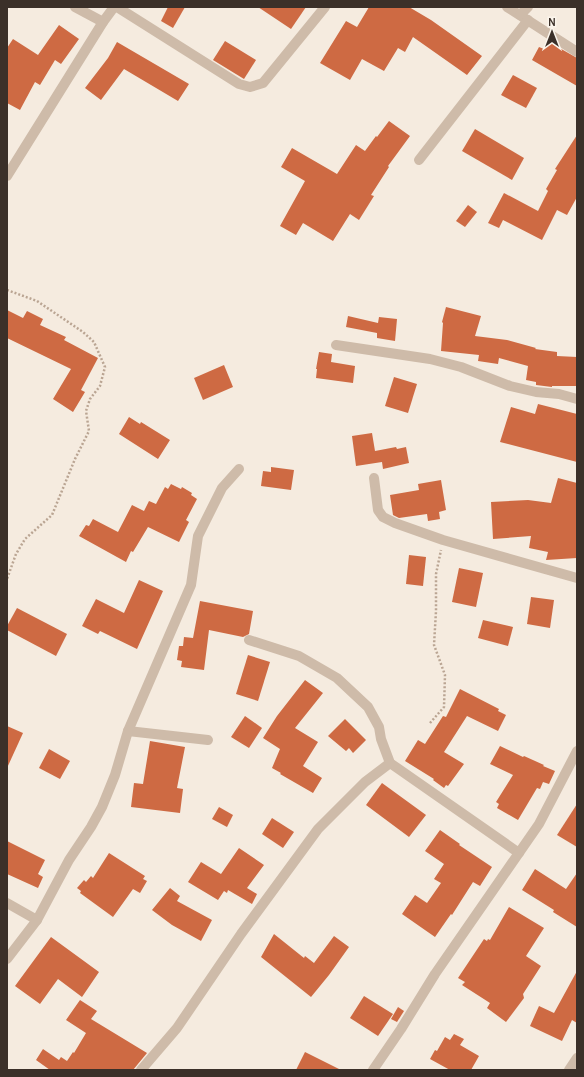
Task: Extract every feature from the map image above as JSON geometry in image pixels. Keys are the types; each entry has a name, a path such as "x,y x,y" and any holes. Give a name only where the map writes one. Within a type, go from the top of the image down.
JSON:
{"street":[{"path":"75,7 103,22"},
{"path":"7,176 103,22 114,7"},
{"path":"117,7 239,84 250,87 263,83 325,7"},
{"path":"507,7 577,52"},
{"path":"419,160 524,18 528,7"},
{"path":"336,345 430,359 461,367 510,386 536,392 559,394 577,399"},
{"path":"7,959 37,920 69,860 91,827 102,807 115,775 128,731 191,585 198,536 222,488 239,468"},
{"path":"374,478 378,510 383,517 395,523 443,540 577,578"},
{"path":"249,640 299,656 337,678 368,707 374,716 390,763 520,853"},
{"path":"128,731 208,740"},
{"path":"372,1070 401,1029 435,974 539,824 577,751"},
{"path":"141,1070 177,1028 241,934 318,829 366,782 390,763"},
{"path":"7,903 37,920"},
{"path":"569,1070 577,1058"}],"path":[{"path":"7,290 37,300 84,332 94,342 105,367 100,386 90,399 86,411 89,431 75,459 52,515 26,539 16,554 7,579"},
{"path":"430,723 444,707 445,675 434,645 436,574 443,540"}],"building":[{"path":"168,7 185,7 173,28 161,21"},
{"path":"258,7 306,7 291,29"},
{"path":"369,7 409,7 431,20 482,56 467,75 413,37 405,52 398,48 384,71 362,59 350,80 320,63 346,21 357,27"},
{"path":"59,25 79,39 61,64 55,60 40,85 35,82 20,110 7,103 7,48 13,39 38,55"},
{"path":"225,41 256,60 244,79 213,60"},
{"path":"117,42 189,84 178,101 124,69 101,100 85,88 108,58"},
{"path":"549,42 577,58 577,86 532,60 539,47 544,49"},
{"path":"513,75 537,88 526,108 501,95"},
{"path":"389,121 410,136 388,166 389,167 371,195 374,196 359,220 350,214 333,241 303,223 296,235 280,226 305,181 281,167 292,148 337,174 356,145 365,151"},
{"path":"475,129 524,158 512,180 462,151"},
{"path":"577,135 577,197 567,215 557,210 542,240 503,220 499,228 488,223 504,193 538,211 548,191 546,189 557,170 555,169"},
{"path":"468,205 477,212 465,227 456,221"},
{"path":"446,307 481,316 475,336 507,340 536,348 535,349 557,352 557,356 577,357 577,386 552,387 536,385 536,382 526,380 528,366 499,358 498,364 478,361 479,355 441,351 442,322"},
{"path":"7,310 23,318 27,311 43,319 40,325 66,337 64,340 98,358 81,390 85,392 73,412 53,399 71,369 7,338"},
{"path":"348,316 378,323 379,317 397,319 395,341 377,338 377,333 346,327"},
{"path":"319,352 332,354 331,362 355,366 353,383 316,378"},
{"path":"224,365 233,387 203,400 194,378"},
{"path":"394,377 417,384 408,413 385,406"},
{"path":"538,404 577,414 577,462 500,442 511,407 535,414"},
{"path":"129,417 140,424 141,422 170,440 158,459 119,434"},
{"path":"372,433 375,451 396,447 397,449 406,447 409,463 383,469 382,462 356,466 352,436"},
{"path":"271,467 294,470 291,490 261,486 263,471 271,472"},
{"path":"558,478 577,483 577,558 546,560 548,552 529,548 531,536 493,539 491,502 528,500 551,503"},
{"path":"441,480 446,510 439,512 440,519 428,521 427,514 399,518 393,515 390,495 419,490 418,484"},
{"path":"171,484 181,489 182,487 192,493 191,495 197,499 186,520 189,522 179,542 148,527 133,552 131,551 126,562 79,536 86,525 89,526 93,519 118,532 132,505 144,511 149,501 156,504 165,487 168,489"},
{"path":"409,555 426,557 423,586 406,584"},
{"path":"459,568 483,573 476,607 452,602"},
{"path":"139,580 163,591 137,649 100,631 98,634 82,626 96,599 124,613"},
{"path":"531,597 554,600 550,628 527,624"},
{"path":"200,601 253,611 249,634 243,637 209,630 204,670 181,667 182,661 177,660 179,646 183,646 184,637 193,638"},
{"path":"17,608 67,634 56,656 7,630 7,626"},
{"path":"483,620 513,627 508,646 478,638"},
{"path":"248,655 270,662 258,701 236,694"},
{"path":"305,680 323,693 295,728 318,742 303,766 322,778 313,793 272,768 280,749 263,738 277,716"},
{"path":"460,689 499,709 498,711 506,715 498,731 467,716 444,752 464,764 448,786 446,785 444,788 433,780 434,779 405,761 418,740 425,744 443,716 446,717"},
{"path":"245,716 262,728 249,748 231,737"},
{"path":"345,719 366,740 353,753 349,748 346,751 328,736"},
{"path":"7,726 23,733 7,768"},
{"path":"150,741 185,747 177,788 183,789 180,813 131,807 134,783 143,784"},
{"path":"500,746 555,771 549,784 543,782 540,789 537,788 518,820 497,808 499,804 496,802 513,775 490,764"},
{"path":"49,749 70,761 60,779 39,768"},
{"path":"382,783 426,815 409,837 366,805"},
{"path":"577,804 577,847 557,835"},
{"path":"219,807 233,815 227,827 212,819"},
{"path":"272,818 294,832 283,848 262,834"},
{"path":"440,830 460,844 459,845 492,867 480,886 473,882 452,915 451,914 435,937 402,914 415,895 427,903 441,883 434,879 444,864 425,851"},
{"path":"7,841 45,860 38,874 43,877 38,888 7,874"},
{"path":"239,848 264,865 247,888 257,894 252,904 228,890 227,893 224,891 218,900 188,882 201,862 221,874"},
{"path":"109,853 145,876 143,879 147,881 140,893 133,889 113,917 80,893 81,891 77,888 84,880 86,882 91,876 93,878"},
{"path":"535,869 566,889 577,873 577,927 553,912 554,910 522,890"},
{"path":"170,888 180,896 177,901 212,920 201,941 172,925 152,910"},
{"path":"509,907 544,928 526,956 541,966 523,994 524,998 506,1022 487,1008 490,1003 462,985 465,982 458,978 484,939 487,941 488,939 490,940"},
{"path":"274,934 304,958 305,956 314,963 334,936 349,947 311,997 261,957"},
{"path":"51,937 99,972 82,997 58,979 40,1004 15,986"},
{"path":"577,971 577,1023 572,1020 562,1041 530,1026 539,1006 554,1013"},
{"path":"364,996 393,1014 378,1036 350,1018"},
{"path":"80,1000 97,1011 91,1019 147,1053 133,1070 50,1070 36,1060 43,1049 59,1060 61,1057 67,1061 73,1052 74,1053 86,1033 66,1020"},
{"path":"398,1007 404,1011 397,1022 391,1019"},
{"path":"454,1034 464,1039 460,1045 479,1056 471,1070 450,1070 430,1059 435,1050 437,1051 445,1037 450,1040"},
{"path":"305,1052 341,1070 296,1070"}]}
